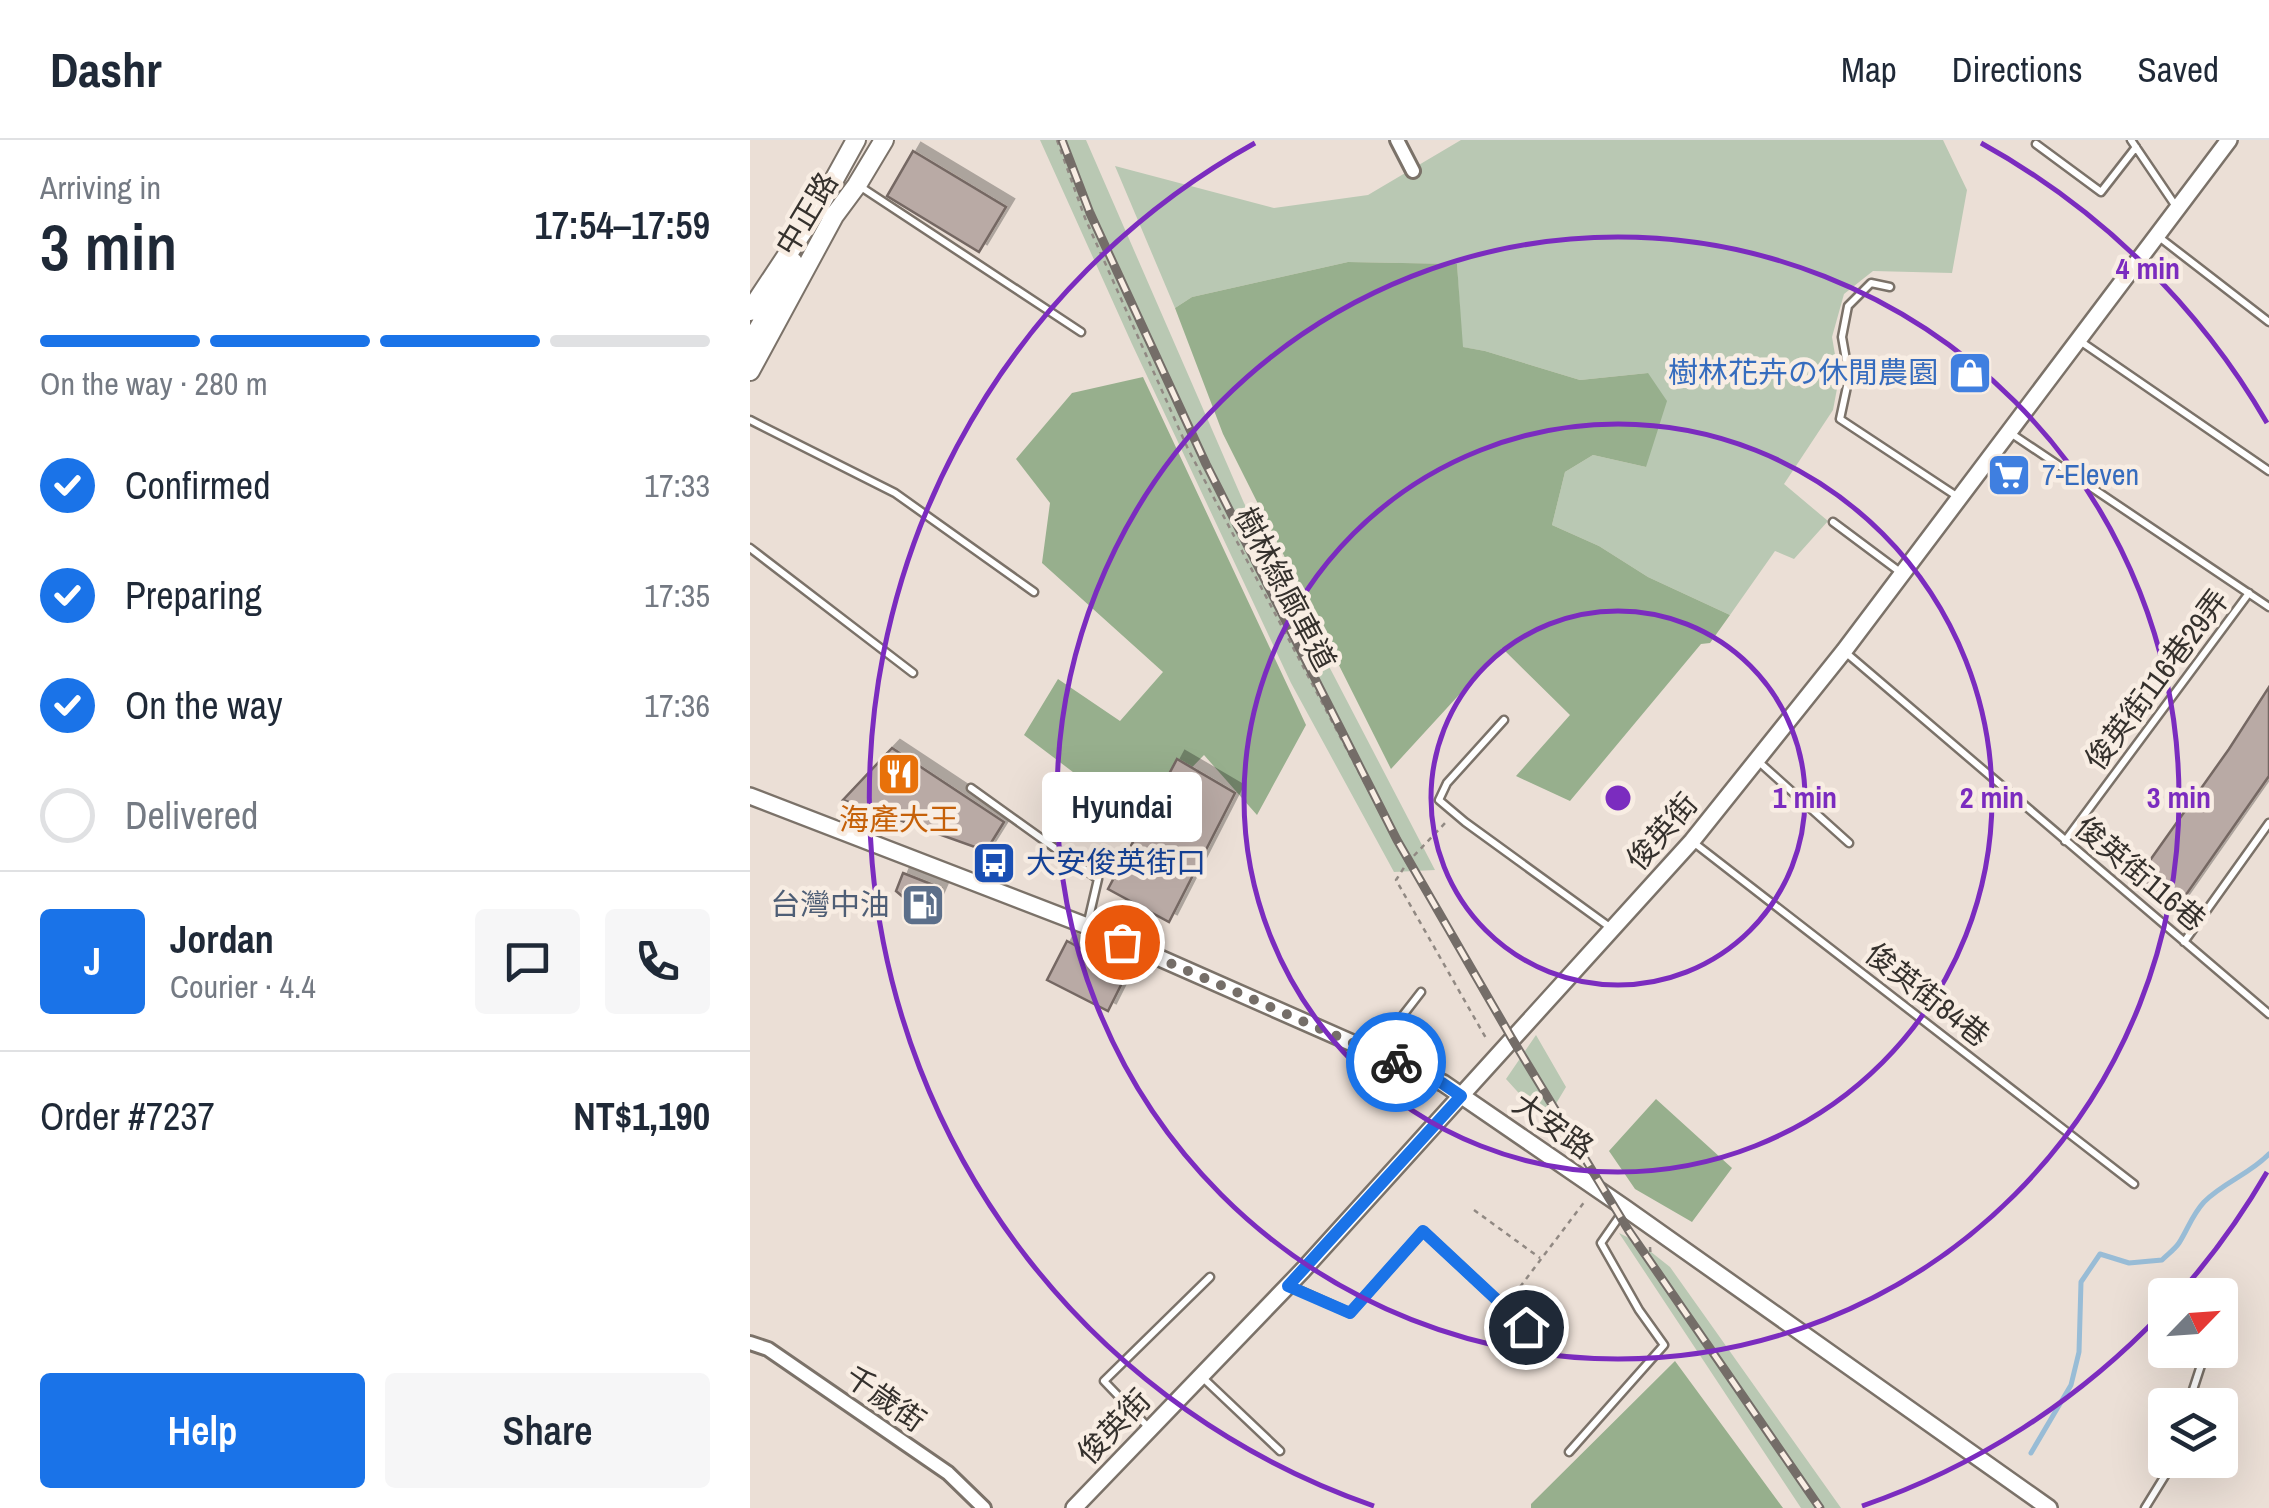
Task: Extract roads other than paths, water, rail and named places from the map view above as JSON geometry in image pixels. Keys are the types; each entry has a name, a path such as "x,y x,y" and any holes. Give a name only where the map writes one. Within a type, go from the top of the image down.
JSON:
{"main road":[{"name":"中正路","path":"750,372 856,140"},
{"name":"中正路","path":"750,310 826,212 857,185 884,140"},
{"path":"750,342 826,212"}],"street":[{"path":"1397,140 1412,171"},
{"name":"俊英街","path":"1074,1508 1288,1286 1692,842 1844,651 2228,140"},
{"name":"大安路","path":"750,796 1086,926 1442,1083 1625,1208 2026,1502 2049,1508"},
{"name":"千歲街","path":"750,1343 768,1349 948,1473 984,1508"}],"lane":[{"path":"2036,144 2101,192 2134,144 2177,208"},
{"path":"857,185 1081,332"},
{"path":"2156,234 2269,322"},
{"path":"1890,287 1871,284 1848,306 1842,337 1849,377 1840,420 1959,498"},
{"path":"2078,340 2269,471"},
{"path":"750,420 895,493 1034,592"},
{"path":"2008,432 2269,607"},
{"path":"1834,522 1902,574"},
{"path":"750,548 913,673"},
{"name":"俊英街116巷29弄","path":"2065,841 2248,593"},
{"name":"俊英街116巷","path":"1844,651 2269,1014"},
{"path":"1504,720 1447,783 1439,800 1612,929"},
{"path":"1758,761 1849,843"},
{"path":"971,788 1098,879 1086,926"},
{"path":"2184,942 2269,823"},
{"name":"俊英街84巷","path":"1692,842 2134,1184"},
{"path":"1375,1052 1421,992"},
{"path":"1569,1452 1664,1345 1638,1310 1600,1243 1625,1208"},
{"path":"1288,1286 1350,1313 1423,1231 1526,1327"},
{"path":"1150,1430 1104,1381 1210,1277"},
{"path":"1202,1376 1280,1451"},
{"path":"2145,1508 2164,1478"}],"waterway":[{"path":"2031,1453 2071,1385 2079,1352 2081,1282 2100,1254 2129,1263 2162,1260 2179,1243 2204,1202 2269,1154"}],"railway":[{"path":"1062,140 1090,213 1206,464 1397,840 1629,1231 1820,1508"}],"place":[{"name":"樹林花卉の休閒農園","path":"1970,373"},
{"name":"7-Eleven","path":"2009,475"},
{"name":"海產大王","path":"899,774"},
{"name":"大安俊英街口","path":"994,863"},
{"name":"台灣中油","path":"923,905"},
{"name":"Hyundai","path":"1122,942"}]}
